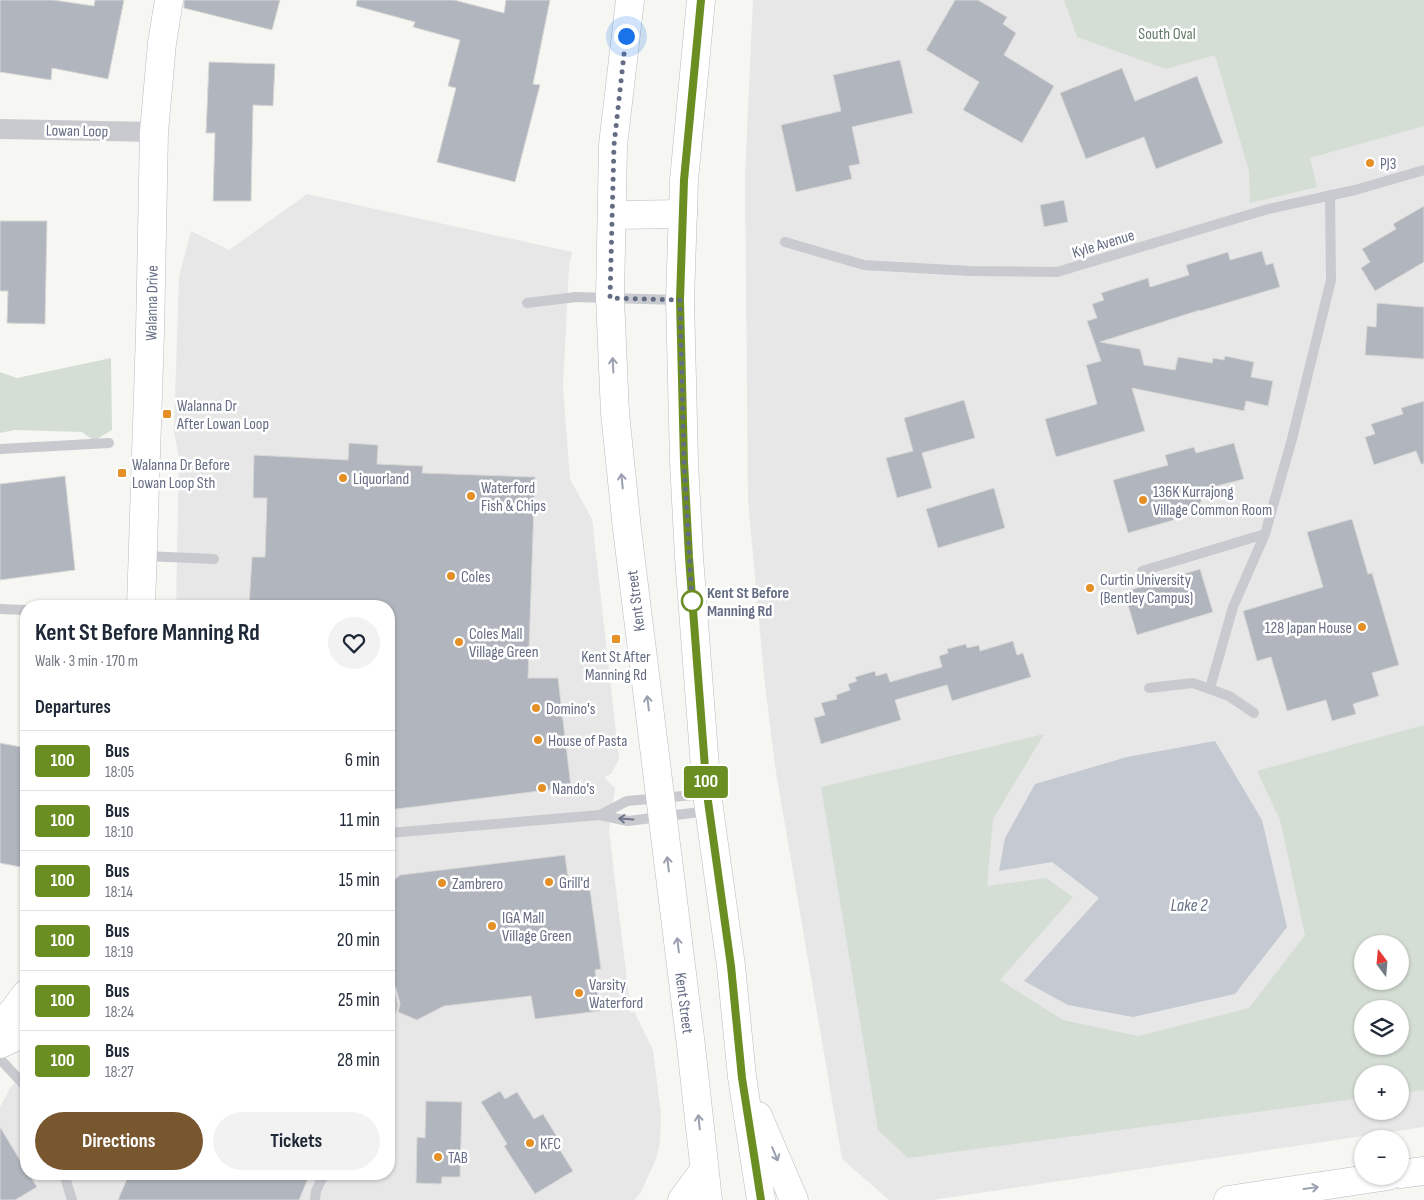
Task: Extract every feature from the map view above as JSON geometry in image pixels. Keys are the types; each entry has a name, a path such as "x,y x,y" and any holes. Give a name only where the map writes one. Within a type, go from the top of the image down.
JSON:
{"main road":[{"name":"Walanna Drive","path":"141,600 154,132 162,43 169,0"},
{"name":"Kent Street","path":"630,0 614,145 610,298 615,413 626,529 691,1046 708,1200"},
{"path":"701,0 684,180 680,300 684,462 689,557 708,802 731,966 742,1078 761,1200"},
{"path":"612,215 683,214"},
{"path":"0,1032 20,1002"},
{"path":"0,1044 20,1035"},
{"path":"742,1078 794,1200"},
{"path":"682,1200 704,1170"},
{"path":"1409,1173 1424,1171"},
{"path":"1228,1200 1354,1181"}],"street":[{"name":"Lowan Loop","path":"0,129 154,132"}],"lane":[{"name":"Kyle Avenue","path":"785,242 864,265 970,271 1057,272 1268,209 1424,170"},
{"path":"1210,688 1233,607 1265,534 1292,440 1332,280 1330,195"},
{"path":"527,303 576,297 680,300"},
{"path":"0,449 109,443"},
{"path":"1142,571 1265,534"},
{"path":"144,556 214,559"},
{"path":"0,609 20,610"},
{"path":"1149,688 1193,683 1229,696 1254,713"},
{"path":"600,815 626,801 660,807 708,802"},
{"path":"395,832 600,815 628,821 660,807 708,802"},
{"path":"0,1059 20,1081"},
{"path":"66,1180 72,1200"},
{"path":"316,1200 316,1191 321,1180"}],"shaded area":[{"name":"Curtin University (Bentley Campus)","path":"753,0 1424,0 1424,1127 1404,1130 1354,1130 1354,1137 932,1200 889,1200 842,1159 775,766 764,676 748,500 745,177"},
{"path":"307,194 572,252 569,267 563,387 570,479 592,519 619,759 611,774 604,777 615,788 609,831 631,1013 634,1011 653,1050 661,1114 660,1142 656,1159 640,1194 634,1200 0,1200 0,1107 10,1088 20,1077 20,1180 395,1180 395,600 176,600 179,458 174,431 179,277 191,231 229,250"}],"green space":[{"name":"South Oval","path":"1064,0 1424,0 1424,126 1310,158 1317,187 1250,203 1249,171 1215,55 1166,69 1077,37"},
{"path":"111,358 112,430 94,441 82,432 15,430 0,433 0,372 17,378"},
{"path":"1424,725 1424,1090 1409,1092 1409,1065 1354,1065 1354,1099 908,1158 878,1130 821,787 1044,734 993,819 987,886 1046,878 1073,897 1000,980 1063,1020 1138,1036 1249,1008 1305,935 1280,820 1257,771"}],"water":[{"name":"Lake 2","path":"1215,741 1262,820 1287,927 1235,994 1133,1017 1068,1005 1024,981 1099,898 1052,862 999,871 1005,838 1035,784 1127,757"}],"building":[{"path":"0,0 53,0 94,6 95,0 124,0 108,79 52,68 51,80 0,72"},
{"path":"184,0 280,0 272,30 184,8"},
{"path":"357,0 454,0 504,13 506,0 550,0 533,84 540,85 515,182 437,162 456,88 448,86 460,40 413,27 415,22 356,6"},
{"path":"955,0 978,0 1007,17 1003,24 1016,33 1004,55 1054,86 1022,143 963,110 979,82 926,50"},
{"path":"900,60 913,113 852,127 860,164 849,166 852,179 796,192 781,125 841,111 833,75"},
{"path":"209,62 275,64 273,106 253,105 251,201 213,201 215,133 206,133"},
{"path":"1122,68 1135,101 1197,76 1223,143 1156,169 1144,137 1086,159 1060,93"},
{"path":"1064,200 1068,222 1044,227 1040,205"},
{"path":"1424,206 1424,262 1375,291 1361,268 1370,262 1362,249 1396,229 1393,224"},
{"path":"0,221 47,221 45,324 7,323 8,291 0,291"},
{"path":"1262,251 1266,265 1273,263 1280,287 1100,342 1140,349 1144,365 1175,370 1178,357 1212,363 1213,358 1224,360 1225,356 1254,362 1251,377 1273,381 1268,406 1246,401 1244,411 1132,388 1145,431 1056,457 1045,419 1097,404 1086,365 1101,361 1087,321 1097,318 1092,304 1104,300 1101,293 1148,278 1150,287 1189,275 1186,265 1228,252 1230,260"},
{"path":"1377,303 1424,307 1424,359 1365,355 1367,326 1376,327"},
{"path":"964,400 975,438 922,453 932,488 897,498 886,458 913,451 904,418"},
{"path":"1424,401 1424,464 1421,464 1416,451 1374,465 1365,437 1375,434 1371,424 1403,414 1401,408"},
{"name":"Coles Mall Village Green","path":"349,443 378,445 377,464 423,466 422,473 535,477 528,678 558,678 571,787 395,809 395,600 249,600 252,557 265,557 267,498 253,498 254,455 348,460"},
{"path":"1234,443 1244,479 1205,489 1200,504 1171,512 1174,520 1128,533 1113,480 1168,465 1165,455 1194,447 1196,453"},
{"path":"65,476 75,570 0,580 0,484"},
{"path":"994,488 1005,528 938,548 926,509"},
{"path":"1352,519 1368,574 1372,573 1399,665 1372,673 1379,696 1353,704 1356,714 1332,721 1326,700 1287,711 1271,657 1257,661 1243,611 1323,587 1307,532"},
{"path":"1200,569 1213,612 1137,635 1124,592"},
{"path":"1013,641 1017,655 1023,653 1031,677 952,701 947,685 895,700 901,720 821,744 814,718 825,715 821,703 837,699 836,695 850,690 848,684 857,681 855,677 875,671 876,676 887,673 890,682 942,667 939,656 948,653 947,649 966,644 967,648 979,645 980,651"},
{"path":"0,743 20,747 20,867 0,863"},
{"name":"IGA Mall Village Green","path":"565,855 568,878 588,875 601,969 595,970 600,1011 535,1019 531,996 444,1006 417,1020 398,1012 400,1004 395,987 395,879 400,875"},
{"name":"KFC","path":"500,1091 505,1099 517,1092 534,1119 543,1114 559,1140 555,1142 573,1171 535,1194 504,1146 507,1144 481,1102"},
{"name":"TAB","path":"426,1101 462,1102 460,1177 442,1177 441,1184 416,1183 417,1137 425,1138"},
{"path":"0,1127 20,1160 20,1180 33,1180 37,1187 15,1200 0,1200"},
{"path":"126,1180 307,1180 299,1200 118,1200"}],"bus line":[{"name":"100","path":"701,0 684,180 680,300 684,462 689,557 707,794 731,966 742,1078 761,1200"}],"place":[{"name":"PJ3","path":"1370,163"},
{"name":"Walanna Dr After Lowan Loop","path":"167,414"},
{"name":"Walanna Dr Before Lowan Loop Sth","path":"122,473"},
{"name":"Liquorland","path":"343,478"},
{"name":"Waterford Fish & Chips","path":"471,496"},
{"name":"136K Kurrajong Village Common Room","path":"1143,500"},
{"name":"Coles","path":"451,576"},
{"name":"Curtin University (Bentley Campus)","path":"1090,588"},
{"name":"Kent St Before Manning Rd","path":"692,601"},
{"name":"128 Japan House","path":"1362,627"},
{"name":"Kent St After Manning Rd","path":"616,639"},
{"name":"Coles Mall Village Green","path":"459,642"},
{"name":"Domino's","path":"536,708"},
{"name":"House of Pasta","path":"538,740"},
{"name":"Nando's","path":"542,788"},
{"name":"Grill'd","path":"549,882"},
{"name":"Zambrero","path":"442,883"},
{"name":"IGA Mall Village Green","path":"492,926"},
{"name":"Varsity Waterford","path":"579,993"},
{"name":"KFC","path":"530,1143"},
{"name":"TAB","path":"438,1157"}],"route":[{"path":"626,36 614,145 610,298 680,300 684,462 692,601"}]}
